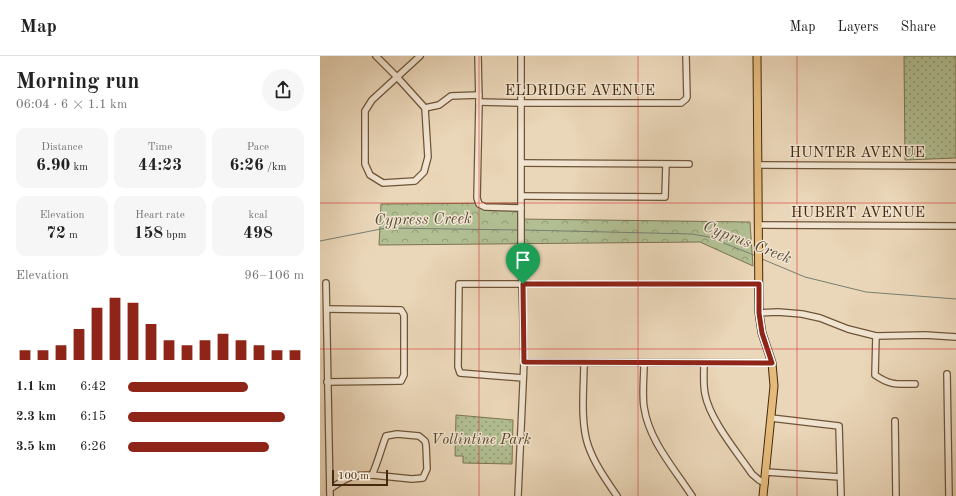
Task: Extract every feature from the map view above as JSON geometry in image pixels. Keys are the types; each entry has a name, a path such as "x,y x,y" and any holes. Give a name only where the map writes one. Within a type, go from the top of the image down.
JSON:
{"main road":[{"path":"757,56 759,313 762,333 772,363 774,386 764,496"}],"street":[{"path":"376,56 397,77 425,108 428,156 424,172 415,181 383,184 370,175 365,164 365,110 372,100 397,77 420,56"},
{"path":"478,56 479,102 477,198 479,204 485,208 521,208"},
{"path":"518,496 524,362 521,241 521,56"},
{"name":"ELDRIDGE AVENUE","path":"479,102 681,103 686,100 687,97 686,56"},
{"path":"425,108 439,105 451,96 479,95"},
{"path":"522,164 689,164"},
{"path":"522,196 665,197 666,164"},
{"name":"HUNTER AVENUE","path":"758,165 956,166"},
{"name":"HUBERT AVENUE","path":"759,225 956,226"},
{"path":"326,282 330,496"},
{"path":"523,378 460,373 458,367 459,284 759,284"},
{"path":"327,309 401,310 404,315 404,375 401,382 327,382"},
{"path":"759,313 778,312 802,314 820,318 848,329 876,336 925,334 956,337"},
{"path":"876,336 875,375 890,383 915,384"},
{"path":"320,345 327,345"},
{"path":"524,362 644,364 772,363"},
{"path":"584,362 585,434 592,456 617,496"},
{"path":"704,363 704,393 708,408 752,474 765,483"},
{"path":"644,364 644,406 649,426 655,441 692,496"},
{"path":"947,374 949,496"},
{"path":"771,418 839,426 841,496"},
{"path":"894,421 896,496"},
{"path":"330,489 349,477 358,475 412,479 423,478 427,469 425,441 419,436 413,435 397,434 386,436 378,462 372,475"},
{"path":"766,472 840,477"}],"green space":[{"path":"904,56 956,56 956,158 905,160"},
{"path":"518,203 519,219 750,222 753,266 700,242 379,245 381,204"},
{"name":"Vollintine Park","path":"456,415 513,420 512,464 463,463 463,456 455,456"}],"waterway":[{"name":"Cypress Creek","path":"320,241 386,228 518,230"},
{"name":"Cyprus Creek","path":"523,230 692,234 709,237 756,256"},
{"name":"Cyprus Creek","path":"762,259 805,277 866,292 956,299"}],"route":[{"path":"523,284 759,284 759,313 762,333 772,363 644,364 524,362 523,284"}]}
